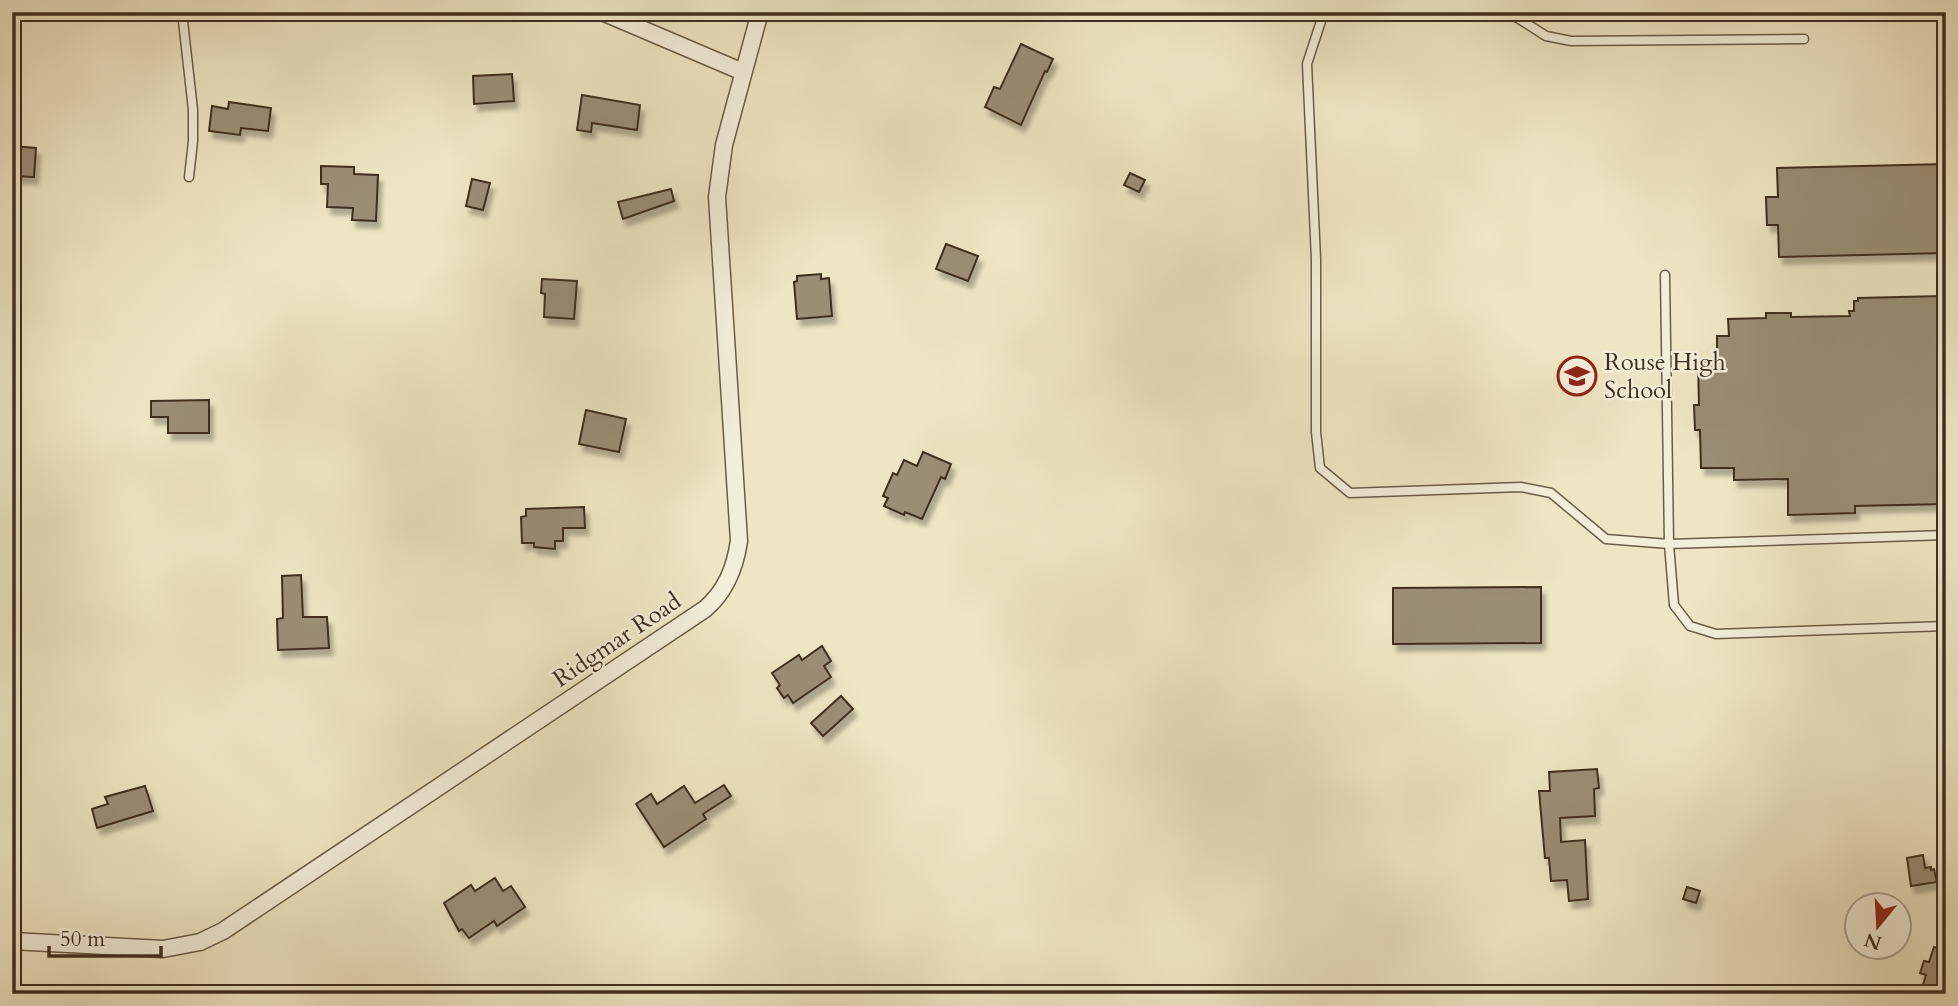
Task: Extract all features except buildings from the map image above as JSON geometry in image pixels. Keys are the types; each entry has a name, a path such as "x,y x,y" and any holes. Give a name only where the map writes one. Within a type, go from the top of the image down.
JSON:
{"street":[{"path":"602,12 743,72"},
{"name":"Ridgmar Road","path":"12,941 163,949 200,942 223,932 712,603 729,579 736,561 739,541 717,197 724,145 760,12"}],"lane":[{"path":"183,12 192,110 193,141 189,177"},
{"path":"1324,12 1307,64 1316,259 1316,432 1320,468 1350,493 1521,487 1551,493 1606,540 1669,544 1946,534"},
{"path":"1508,12 1546,36 1570,41 1804,39"},
{"path":"1665,275 1669,544 1674,605 1690,626 1716,634 1946,626"}],"place":[{"name":"Rouse High School","path":"1577,376"}]}
